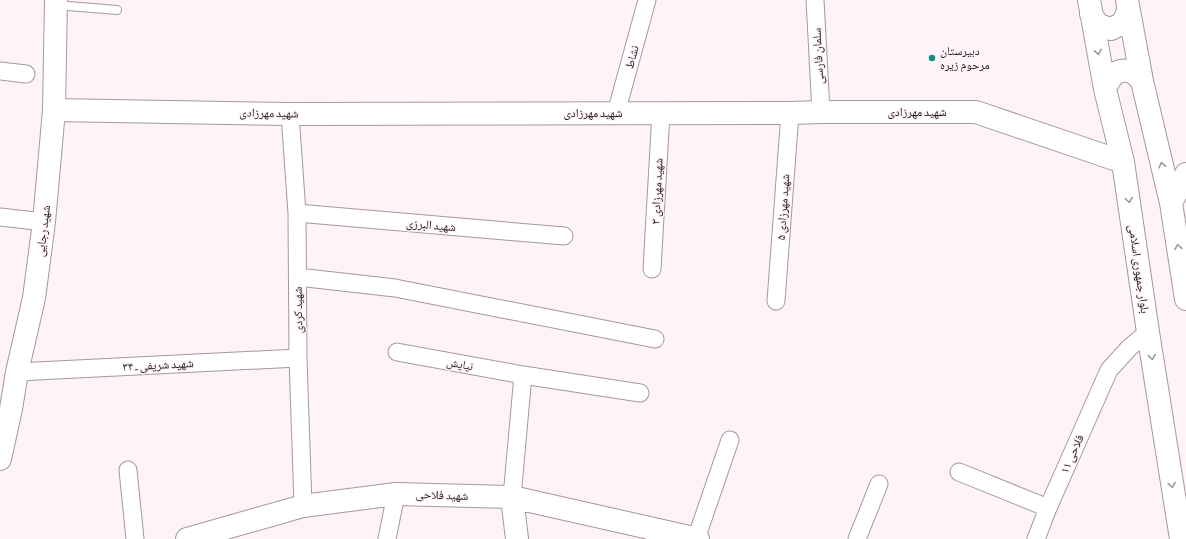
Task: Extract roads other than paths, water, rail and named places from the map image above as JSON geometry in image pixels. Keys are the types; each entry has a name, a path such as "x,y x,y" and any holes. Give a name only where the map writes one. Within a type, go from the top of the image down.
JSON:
{"street":[{"name":"نشاط","path":"616,113 648,0"},
{"name":"سلمان فارسی","path":"816,0 822,112"},
{"name":"شهید رجایی","path":"0,458 6,408 17,372 34,298 44,222 54,110 56,3"},
{"path":"1090,7 1098,25 1111,29 1123,23 1128,5"},
{"path":"1128,5 1142,81 1171,203 1186,299"},
{"name":"بلوار جمهوری اسلامی","path":"1090,7 1105,89 1123,162 1148,332 1182,536"},
{"path":"0,71 26,74"},
{"path":"1105,89 1110,78 1120,71 1133,72 1142,81"},
{"name":"شهید مهرزادی","path":"54,110 290,114 976,112 1123,162"},
{"name":"شهید مهرزادی ۳","path":"652,269 661,113"},
{"name":"شهید مهرزادی ۵","path":"776,301 790,113"},
{"name":"شهید کردی","path":"290,114 297,213 298,358 304,506"},
{"path":"1171,203 1186,174"},
{"name":"شهید البرزی","path":"297,213 564,236"},
{"path":"0,217 44,222"},
{"path":"298,277 395,288 655,339"},
{"name":"فلاحی ۱۱","path":"1036,539 1048,508 1109,370 1129,348 1148,332"},
{"name":"نیایش","path":"397,352 523,375 640,393"},
{"name":"شهید شریفی ـ ۳۴","path":"17,372 298,358"},
{"path":"517,539 512,497 523,375"},
{"path":"697,539 730,440"},
{"path":"128,470 135,539"},
{"path":"959,472 1048,508"},
{"path":"857,539 879,484"},
{"path":"387,539 396,494"},
{"name":"شهید فلاحی","path":"187,539 304,506 396,494 512,497 697,539"}],"lane":[{"path":"56,3 117,10"}],"place":[{"name":"دبیرستان مرحوم زیره","path":"932,58"}]}
